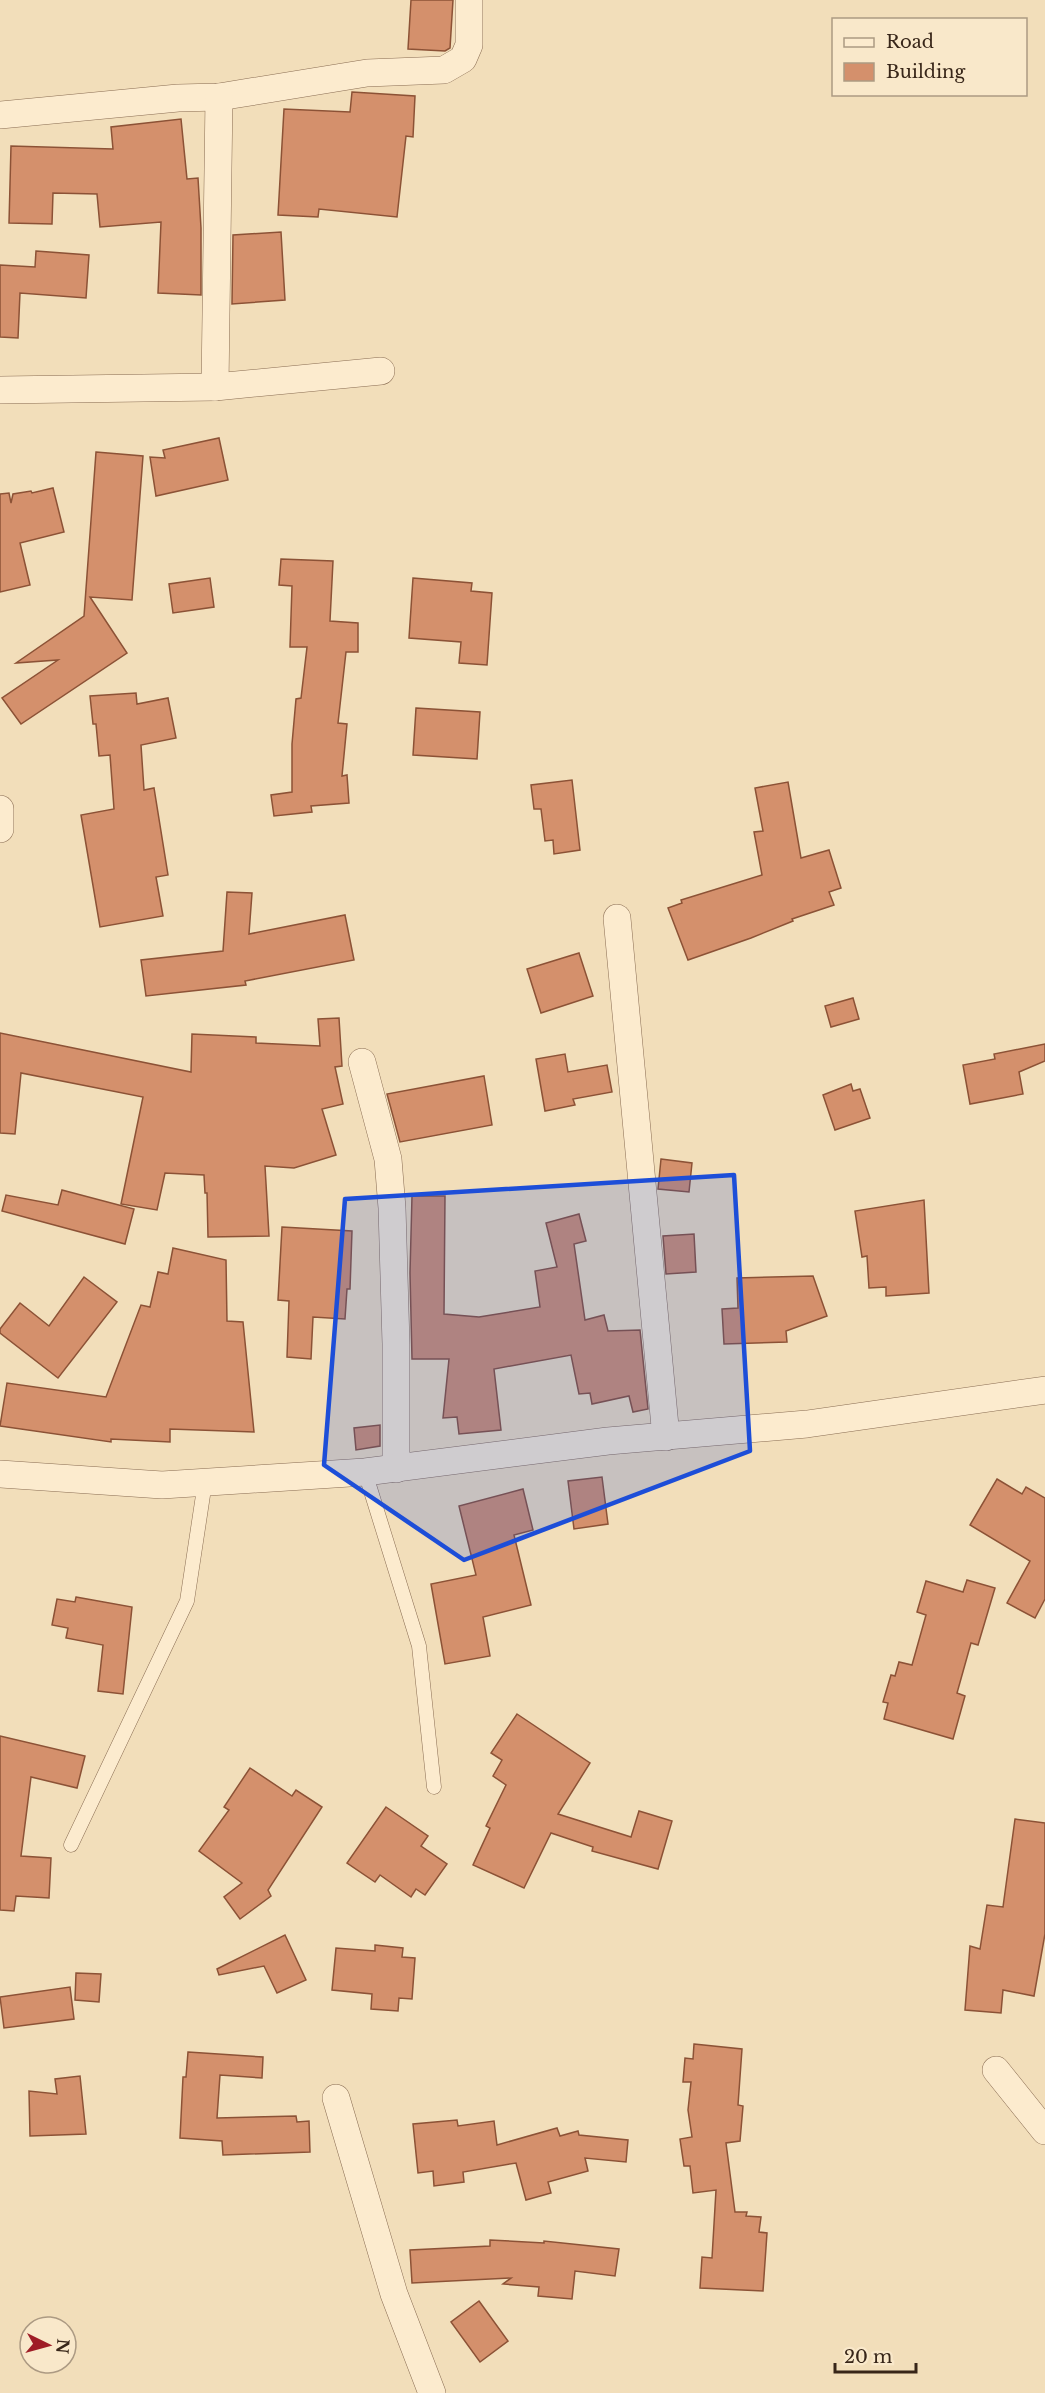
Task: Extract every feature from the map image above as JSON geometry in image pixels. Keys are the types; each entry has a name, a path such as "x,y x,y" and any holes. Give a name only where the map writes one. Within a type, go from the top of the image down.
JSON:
{"street":[{"path":"0,115 178,98 219,97 367,73 444,70 463,59 469,45 469,0"},
{"path":"215,387 219,97"},
{"path":"0,390 215,387 381,371"},
{"path":"0,809 0,829"},
{"path":"617,918 666,1437"},
{"path":"362,1062 388,1160 392,1208 396,1344 396,1469"},
{"path":"0,1474 162,1485 365,1472 608,1441 807,1424 1045,1390"},
{"path":"996,2070 1045,2130"},
{"path":"336,2098 394,2294 432,2393"}],"lane":[{"path":"365,1472 419,1646 434,1787"},
{"path":"71,1845 187,1601 205,1482"}],"highlighted area":[{"path":"734,1175 750,1451 464,1560 324,1465 345,1199"}],"building":[{"path":"411,0 453,0 450,48 445,51 408,49"},
{"path":"352,92 415,96 413,137 406,136 397,217 319,209 318,217 278,215 284,109 350,112"},
{"path":"181,119 187,179 198,178 201,295 158,293 161,222 100,227 97,194 53,193 52,224 9,223 11,146 113,149 111,127"},
{"path":"281,232 285,300 232,304 233,235"},
{"path":"36,251 89,255 86,298 20,293 18,338 0,337 0,265 35,267"},
{"path":"219,438 228,480 156,496 150,457 165,458 163,450"},
{"path":"96,452 143,456 132,600 90,597 127,653 21,724 2,698 58,660 16,663 84,616"},
{"path":"53,488 64,532 20,543 30,585 0,592 0,494 9,493 11,503 13,494 31,491 32,493"},
{"path":"281,559 333,561 330,621 358,623 358,652 346,652 338,723 347,724 342,776 347,775 349,803 311,806 312,812 274,816 271,795 292,792 292,744 296,699 301,698 307,647 290,647 292,586 279,585"},
{"path":"210,578 214,607 173,613 169,584"},
{"path":"413,578 472,583 471,591 492,593 487,665 459,663 461,642 409,638"},
{"path":"136,693 137,704 168,698 176,738 141,745 144,790 154,788 168,875 156,877 163,916 100,927 81,815 114,809 110,755 99,756 90,696"},
{"path":"416,708 480,712 477,759 413,755"},
{"path":"572,780 580,850 554,854 553,840 545,841 541,809 534,809 531,785"},
{"path":"788,782 801,858 829,850 841,888 829,892 834,905 688,960 668,908 682,903 681,900 762,875 754,832 763,831 755,788"},
{"path":"227,892 252,893 249,934 345,915 354,960 245,981 246,985 146,996 141,960 223,951"},
{"path":"579,953 593,996 541,1013 527,969"},
{"path":"853,998 859,1019 831,1027 825,1006"},
{"path":"339,1018 342,1066 335,1067 343,1104 322,1109 336,1155 294,1168 265,1166 269,1236 208,1237 207,1193 205,1193 204,1175 165,1173 157,1210 121,1204 143,1097 21,1073 15,1134 0,1133 0,1033 191,1072 192,1034 256,1037 256,1043 320,1046 318,1019"},
{"path":"1045,1044 1045,1061 1019,1072 1023,1094 970,1104 963,1065 995,1059 994,1054"},
{"path":"565,1054 568,1072 607,1065 612,1092 573,1099 575,1105 545,1111 536,1059"},
{"path":"484,1076 492,1125 400,1142 387,1094"},
{"path":"851,1084 853,1091 860,1089 870,1118 835,1130 823,1095"},
{"path":"661,1159 692,1163 689,1192 658,1189"},
{"path":"62,1190 134,1209 125,1244 2,1211 6,1195 58,1205"},
{"path":"412,1196 445,1196 444,1314 479,1317 540,1307 535,1271 557,1267 546,1223 579,1214 586,1241 574,1244 585,1320 604,1315 608,1331 640,1330 648,1409 633,1412 629,1396 592,1404 590,1393 579,1394 571,1355 494,1369 501,1430 459,1434 457,1417 443,1418 449,1359 412,1359 410,1273"},
{"path":"924,1200 929,1293 886,1296 886,1287 869,1288 867,1256 862,1257 855,1211"},
{"path":"282,1227 352,1231 350,1289 347,1289 345,1319 313,1317 311,1359 287,1357 289,1301 278,1300"},
{"path":"694,1234 696,1272 666,1274 663,1236"},
{"path":"173,1248 226,1260 227,1321 243,1322 254,1432 170,1429 170,1442 111,1439 111,1442 0,1426 7,1383 106,1397 141,1305 150,1307 158,1272 168,1274"},
{"path":"813,1276 827,1316 786,1331 787,1342 724,1344 722,1309 738,1308 737,1278"},
{"path":"84,1277 117,1302 58,1378 0,1333 0,1329 20,1303 49,1326"},
{"path":"380,1425 380,1446 356,1450 354,1428"},
{"path":"602,1477 608,1524 574,1529 568,1481"},
{"path":"997,1479 1022,1494 1026,1487 1045,1498 1045,1599 1035,1618 1007,1603 1030,1561 970,1525"},
{"path":"523,1489 533,1530 514,1535 531,1605 483,1617 490,1656 445,1664 431,1584 476,1575 459,1506"},
{"path":"967,1580 995,1588 978,1645 971,1643 957,1693 965,1696 953,1739 884,1719 888,1703 883,1702 891,1675 895,1676 899,1662 912,1665 926,1615 917,1612 926,1581 963,1592"},
{"path":"76,1597 132,1607 123,1694 98,1691 103,1645 66,1638 68,1628 52,1625 57,1599 75,1602"},
{"path":"517,1714 590,1763 558,1814 631,1837 639,1811 672,1821 658,1869 592,1851 593,1847 551,1833 524,1888 473,1865 490,1828 486,1826 506,1785 493,1776 502,1760 491,1753"},
{"path":"0,1736 85,1756 77,1788 31,1777 21,1856 51,1858 49,1898 16,1896 14,1911 0,1910"},
{"path":"250,1768 292,1796 296,1790 322,1807 268,1890 271,1896 240,1919 224,1897 242,1883 199,1851 229,1810 224,1807"},
{"path":"386,1807 428,1836 421,1846 447,1864 425,1895 416,1889 411,1897 380,1875 375,1882 347,1863"},
{"path":"1015,1819 1045,1823 1045,1934 1034,1996 1003,1990 1001,2013 965,2010 970,1946 980,1949 987,1905 1003,1907"},
{"path":"285,1935 306,1980 277,1993 264,1966 219,1975 217,1969"},
{"path":"375,1945 403,1948 402,1957 415,1958 412,1999 399,1998 398,2011 371,2009 372,1994 332,1990 336,1948 375,1951"},
{"path":"76,1973 101,1974 99,2002 75,2000"},
{"path":"70,1987 74,2019 4,2028 0,1997"},
{"path":"694,2044 742,2049 738,2105 743,2106 740,2141 726,2143 735,2212 747,2212 746,2216 761,2217 759,2232 767,2233 763,2291 700,2288 702,2257 712,2258 716,2190 693,2193 690,2166 684,2166 680,2139 692,2137 688,2110 691,2082 683,2082 685,2058 693,2059"},
{"path":"188,2052 263,2057 262,2078 220,2075 217,2118 296,2116 297,2122 309,2121 310,2152 223,2155 222,2141 180,2138 183,2077 186,2077"},
{"path":"80,2076 86,2134 30,2136 29,2091 57,2094 55,2079"},
{"path":"457,2120 458,2126 494,2121 497,2145 557,2128 560,2136 578,2131 579,2135 628,2140 626,2162 585,2158 588,2171 548,2182 551,2193 526,2200 516,2163 463,2172 464,2182 434,2186 433,2171 418,2173 413,2124"},
{"path":"490,2240 544,2243 544,2241 619,2249 615,2276 575,2271 572,2299 538,2296 539,2287 503,2284 511,2278 412,2283 410,2250 490,2246"},
{"path":"479,2301 508,2341 480,2362 451,2322"}]}
